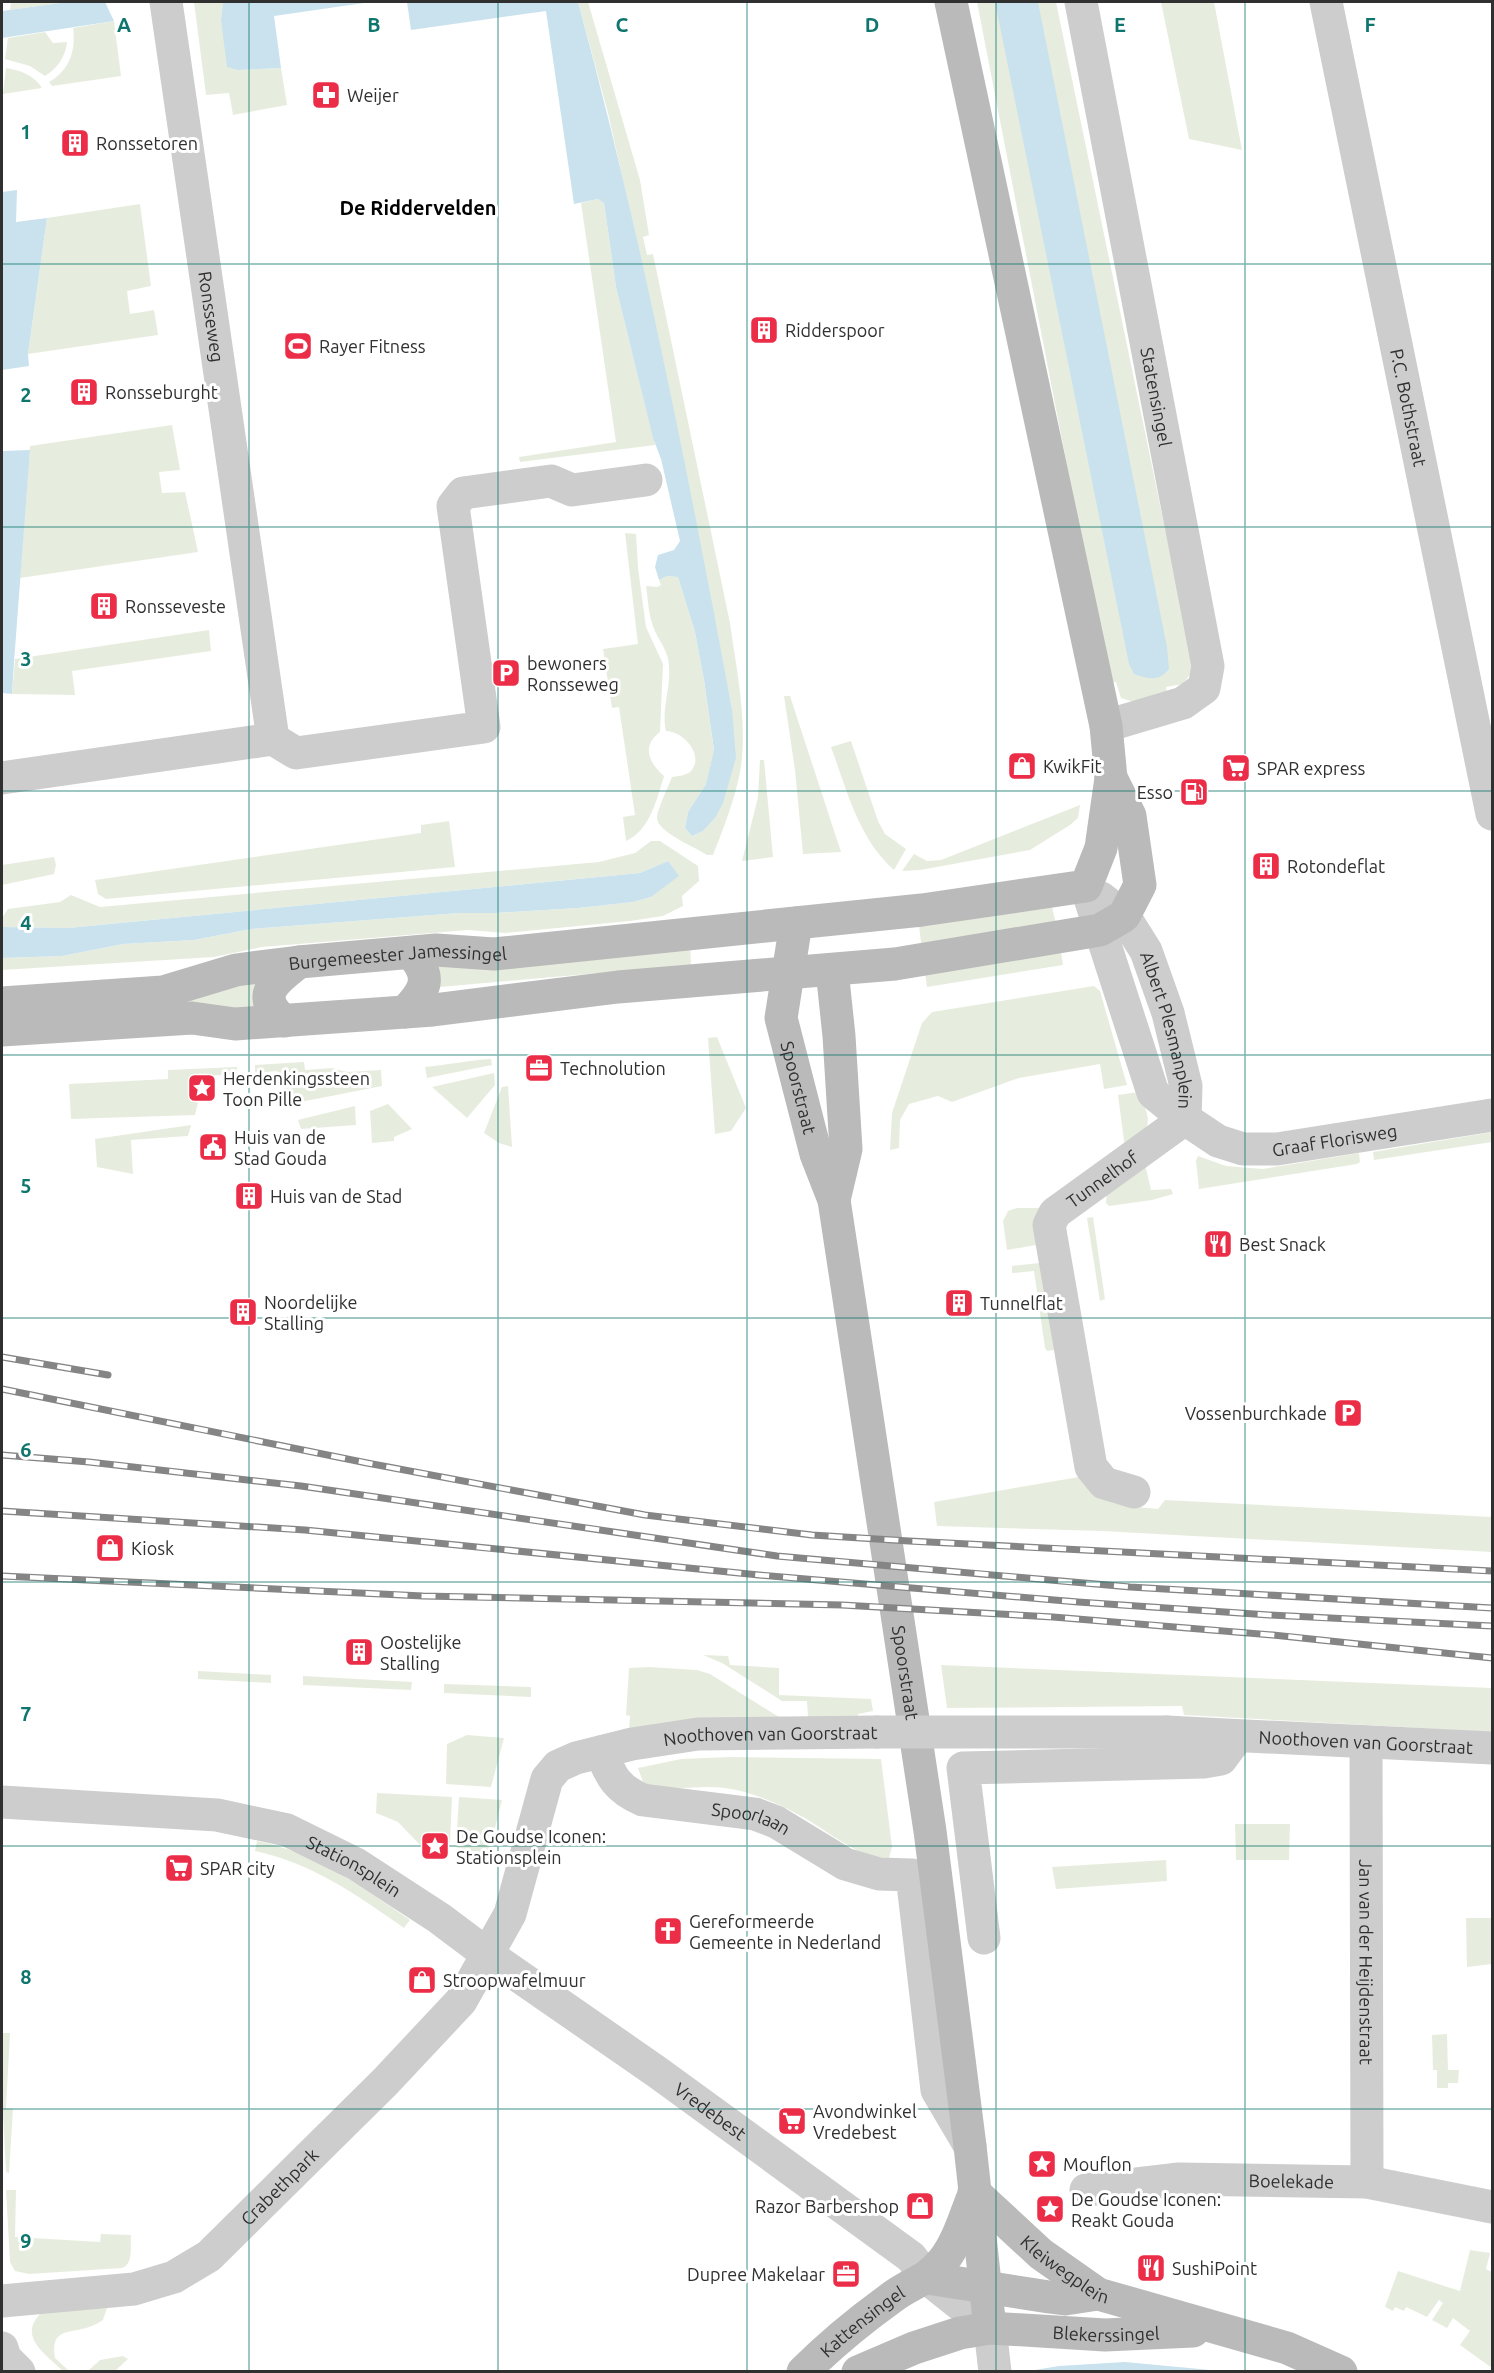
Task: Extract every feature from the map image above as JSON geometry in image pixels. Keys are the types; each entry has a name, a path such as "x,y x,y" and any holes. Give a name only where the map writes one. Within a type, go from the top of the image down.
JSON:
{"main road":[{"path":"796,923 922,910 1086,886 1101,848 1111,778 1103,713 951,2"},
{"path":"2,1030 192,1018 235,1024 405,1012 618,987 895,964 1112,923 1140,885 1130,816 1111,778"},
{"path":"796,923 831,970"},
{"path":"786,973 796,923"},
{"name":"Burgemeester Jamessingel","path":"2,1003 163,992 236,970 299,962 412,954 436,950 494,954 796,923"},
{"path":"405,1012 420,996 425,982 423,971 412,954"},
{"path":"284,1021 269,1004 270,988 276,980 299,962"},
{"name":"Spoorstraat","path":"831,970 839,1035 846,1149 834,1200"},
{"name":"Spoorstraat","path":"786,973 781,1018 816,1154 834,1200 929,1820 974,2192"},
{"path":"927,2278 944,2260 957,2240 974,2192"},
{"name":"Kleiwegplein","path":"974,2192 990,2328"},
{"name":"Kleiwegplein","path":"974,2192 1051,2262 1098,2294"},
{"name":"Kleiwegplein","path":"927,2278 1065,2299 1098,2294"},
{"name":"Kattensingel","path":"803,2372 858,2322 894,2295 927,2278"},
{"name":"Blekerssingel","path":"1098,2294 1287,2348 1341,2372"},
{"name":"Kattensingel","path":"858,2372 914,2348 960,2333 990,2328"},
{"name":"Blekerssingel","path":"990,2328 1104,2335 1224,2330"}],"street":[{"name":"Ronsseweg","path":"166,2 273,739"},
{"name":"Statensingel","path":"1081,2 1208,666 1204,688 1183,703 1103,713"},
{"name":"P.C. Bothstraat","path":"1326,2 1492,814"},
{"path":"2,778 273,739 296,753 484,727 453,506 463,493 518,485 551,481 572,490 646,480"},
{"name":"Albert Plesmanplein","path":"1086,886 1112,923 1146,951 1168,1013 1186,1086 1185,1119"},
{"name":"Graaf Florisweg","path":"1185,1119 1218,1141 1243,1149 1277,1149 1492,1115"},
{"name":"Tunnelhof","path":"1134,1492 1104,1483 1092,1467 1049,1225 1055,1213 1185,1119"},
{"name":"Noothoven van Goorstraat","path":"487,1954 510,1914 547,1779 558,1766 576,1758 632,1744 698,1734 1166,1732 1492,1748"},
{"name":"Noothoven van Goorstraat","path":"984,1938 971,1903 963,1768 1204,1762 1221,1759 1238,1736"},
{"name":"Jan van der Heijdenstraat","path":"1366,1742 1367,2182"},
{"name":"Spoorlaan","path":"601,1752 611,1777 627,1793 643,1800 755,1814 776,1822 845,1864 879,1874 912,1875"},
{"name":"Stationsplein","path":"2,1803 217,1815 287,1830 356,1864 439,1918 487,1954"},
{"name":"Spoorstraat","path":"912,1875 937,2090 970,2146"},
{"name":"Crabethpark","path":"2,2301 134,2289 174,2277 209,2256 385,2082 461,2001 487,1954"},
{"name":"Vredebest","path":"487,1954 657,2072 911,2257 927,2278"},
{"name":"Boelekade","path":"1086,2190 1179,2179 1367,2182 1492,2207"},
{"path":"927,2278 990,2328 995,2371"},
{"path":"2,2348 5,2358 19,2372"}],"green space":[{"path":"11,2 67,2 10,10"},
{"path":"194,2 223,2 221,20 238,70 281,68 287,105 233,115 229,93 206,95"},
{"path":"578,2 588,2 640,180 649,235 643,237 647,255 653,254 730,623 742,707 742,757 735,794 713,855 707,855 669,833 662,828 657,817 672,777 690,772 695,759 694,752 685,740 673,732 666,731 668,660 652,623 646,586 657,587 661,585 659,580 667,576 678,577 695,632 704,680 714,751 706,784 688,812 685,828 692,836 703,831 715,818 732,709 666,373 608,113"},
{"path":"977,2 1056,2 1194,669 1183,684 1166,687 1168,696 1137,703 1121,698 1116,682 1109,682"},
{"path":"1161,2 1214,2 1242,150 1189,139"},
{"path":"114,21 121,76 52,86 49,82 62,72 70,59 73,28"},
{"path":"45,32 53,43 67,42 63,57 57,66 45,76 30,66 5,59 8,38"},
{"path":"6,68 26,74 42,88 3,94"},
{"path":"598,199 604,203 616,287 655,445 520,462 519,457 616,442 581,203"},
{"path":"140,204 151,286 127,291 130,314 154,310 158,335 28,354 47,218"},
{"path":"172,425 180,470 159,472 162,493 185,492 198,552 20,578 30,446"},
{"path":"625,533 636,534 646,627 663,664 660,732 650,743 649,754 654,766 664,776 647,822 626,841 623,817 635,815 619,707 612,708 603,649 638,644"},
{"path":"209,630 211,651 72,671 75,695 12,694 15,659"},
{"path":"784,696 790,696 841,852 803,854 795,770"},
{"path":"851,741 878,821 885,834 906,849 894,870 871,843 862,828 831,747"},
{"path":"760,760 764,760 773,857 742,861 758,797"},
{"path":"1080,805 1078,818 1030,850 920,870 902,871 914,854 927,861 941,860"},
{"path":"449,821 455,867 106,899 98,894 95,880 421,833 421,825"},
{"path":"651,841 660,841 698,866 699,881 682,896 683,906 663,916 505,933 468,930 262,947 214,957 2,970 2,958 62,956 123,944 194,940 251,929 459,913 578,908 633,902 651,897 668,861 640,873 68,928 2,927 2,918 8,909 60,902 71,895 100,907 599,862 635,853"},
{"path":"54,857 56,865 54,874 2,885 2,865"},
{"path":"1052,907 1057,928 922,950 919,926"},
{"path":"690,942 691,965 440,987 436,955"},
{"path":"1060,945 1063,965 927,987 924,965"},
{"path":"271,974 267,1014 2,1010"},
{"path":"1094,986 1100,991 1127,1085 1104,1089 1100,1064 1019,1078 952,1102 938,1096 909,1104 900,1120 899,1148 890,1150 892,1113 922,1023 932,1012"},
{"path":"717,1037 746,1108 731,1131 715,1134 708,1038"},
{"path":"491,1059 492,1065 427,1078 425,1067"},
{"path":"304,1062 305,1070 332,1068 347,1072 381,1070 382,1086 290,1104 277,1071 255,1073 255,1065"},
{"path":"237,1067 237,1074 204,1076 195,1115 71,1119 69,1084 168,1079 168,1070"},
{"path":"494,1073 495,1085 467,1118 432,1087"},
{"path":"508,1086 512,1147 499,1143 484,1133 502,1087"},
{"path":"1138,1092 1146,1110 1148,1123 1141,1135 1125,1148 1118,1095"},
{"path":"388,1104 412,1129 394,1137 394,1141 372,1143 370,1111"},
{"path":"355,1106 356,1125 301,1129 298,1120"},
{"path":"191,1125 188,1136 131,1140 133,1174 97,1167 95,1139"},
{"path":"1492,1132 1492,1142 1374,1160 1373,1152"},
{"path":"1359,1153 1360,1162 1357,1164 1199,1189 1196,1161 1198,1156 1226,1166 1263,1169"},
{"path":"1145,1164 1151,1190 1171,1189 1173,1194 1152,1200 1109,1206 1106,1203 1107,1192"},
{"path":"1017,1208 1041,1208 1036,1245 1007,1250 1003,1221 1008,1211"},
{"path":"1093,1217 1105,1299 1100,1301 1087,1218"},
{"path":"1040,1263 1055,1347 1054,1350 1047,1351 1034,1271 1012,1273 1012,1266"},
{"path":"1079,1477 1105,1500 1134,1507 1158,1509 1165,1500 1492,1517 1492,1552 1102,1531 937,1526 934,1502"},
{"path":"703,1655 728,1656 730,1665 779,1668 779,1695 871,1699 873,1711 858,1714 858,1717 808,1717 807,1701 782,1701 722,1663"},
{"path":"941,1665 1492,1688 1492,1732 1184,1715 1182,1706 947,1708"},
{"path":"629,1668 697,1670 710,1674 779,1717 629,1730 630,1716 626,1715"},
{"path":"198,1671 271,1675 271,1683 198,1679"},
{"path":"303,1676 412,1682 411,1690 303,1685"},
{"path":"444,1684 531,1687 531,1697 444,1693"},
{"path":"467,1735 504,1738 491,1787 446,1784 447,1744"},
{"path":"730,1757 881,1759 892,1847 889,1858 866,1854 854,1849 794,1812 745,1792 708,1787 668,1788 644,1785 638,1768 681,1759"},
{"path":"377,1793 452,1797 450,1843 433,1836 422,1847 398,1822 376,1813"},
{"path":"459,1797 502,1800 487,1860 456,1847"},
{"path":"1235,1824 1290,1824 1289,1860 1236,1860"},
{"path":"257,1841 278,1846 318,1862 356,1883 410,1920 404,1928 351,1892 315,1872 276,1856 255,1851"},
{"path":"1166,1860 1167,1881 1056,1889 1052,1867"},
{"path":"1466,1918 1492,1918 1492,1964 1467,1967"},
{"path":"2,2033 10,2033 6,2108 13,2109 9,2173 6,2172 2,2096"},
{"path":"1447,2034 1448,2070 1459,2070 1458,2083 1448,2083 1448,2088 1437,2088 1437,2070 1433,2070 1432,2035"},
{"path":"6,2190 16,2190 15,2237 100,2242 101,2234 131,2235 131,2254 128,2263 122,2268 29,2274 15,2271 10,2262"},
{"path":"1470,2250 1490,2253 1486,2269 1492,2272 1492,2368 1460,2345 1470,2331 1453,2318 1447,2328 1432,2320 1443,2303 1439,2300 1427,2317 1406,2307 1404,2311 1395,2307 1393,2311 1385,2307 1398,2271 1460,2291"},
{"path":"107,2308 103,2320 59,2336 54,2348 55,2358 69,2371 63,2371 42,2352 33,2337 34,2322 41,2313"},
{"path":"123,2356 128,2359 115,2371 88,2371 100,2360"}],"water":[{"path":"67,2 105,2 114,21 2,38 2,11"},
{"path":"223,2 371,2 274,16 281,68 238,70 227,67 221,20"},
{"path":"407,2 578,2 643,265 732,709 736,758 723,803 715,818 703,831 692,836 685,828 688,812 706,784 714,750 695,632 678,577 667,576 659,580 655,567 658,555 674,550 680,541 616,287 604,203 598,199 574,204 546,11 411,30"},
{"path":"995,2 1038,2 1167,647 1169,669 1157,678 1134,674 1129,664"},
{"path":"17,190 16,222 47,218 28,354 29,366 2,370 2,192"},
{"path":"30,450 12,694 2,693 2,451"},
{"path":"668,861 679,876 651,897 633,902 578,908 459,913 251,929 194,940 123,944 62,956 2,958 2,927 68,928 640,873"},
{"path":"1125,2362 1221,2371 1029,2371 1059,2366"}],"railway":[{"path":"2,1357 108,1375"},
{"path":"2,1389 367,1463 645,1515 812,1535 1492,1571"},
{"path":"2,1455 89,1462 301,1486 777,1556 1130,1587 1492,1608"},
{"path":"2,1511 305,1530 759,1575 1078,1602 1269,1615 1492,1626"},
{"path":"2,1576 423,1596 842,1605 1053,1617 1273,1635 1492,1658"}],"place":[{"name":"Weijer","path":"326,95"},
{"name":"Ronssetoren","path":"75,143"},
{"name":"Ridderspoor","path":"764,330"},
{"name":"Rayer Fitness","path":"298,346"},
{"name":"Ronsseburght","path":"84,392"},
{"name":"Ronsseveste","path":"104,606"},
{"name":"bewoners Ronsseweg","path":"506,673"},
{"name":"KwikFit","path":"1022,766"},
{"name":"SPAR express","path":"1236,768"},
{"name":"Esso","path":"1194,792"},
{"name":"Rotondeflat","path":"1266,866"},
{"name":"Technolution","path":"539,1068"},
{"name":"Herdenkingssteen Toon Pille","path":"202,1088"},
{"name":"Huis van de Stad Gouda","path":"213,1147"},
{"name":"Huis van de Stad","path":"249,1196"},
{"name":"Best Snack","path":"1218,1244"},
{"name":"Tunnelflat","path":"959,1303"},
{"name":"Noordelijke Stalling","path":"243,1312"},
{"name":"Vossenburchkade","path":"1348,1413"},
{"name":"Kiosk","path":"110,1548"},
{"name":"Oostelijke Stalling","path":"359,1652"},
{"name":"De Goudse Iconen: Stationsplein","path":"435,1846"},
{"name":"SPAR city","path":"179,1868"},
{"name":"Gereformeerde Gemeente in Nederland","path":"668,1931"},
{"name":"Stroopwafelmuur","path":"422,1980"},
{"name":"Avondwinkel Vredebest","path":"792,2121"},
{"name":"Mouflon","path":"1042,2164"},
{"name":"Razor Barbershop","path":"920,2206"},
{"name":"De Goudse Iconen: Reakt Gouda","path":"1050,2209"},
{"name":"SushiPoint","path":"1151,2268"},
{"name":"Dupree Makelaar","path":"846,2274"}],"district":[{"name":"De Riddervelden","path":"418,207"}]}
